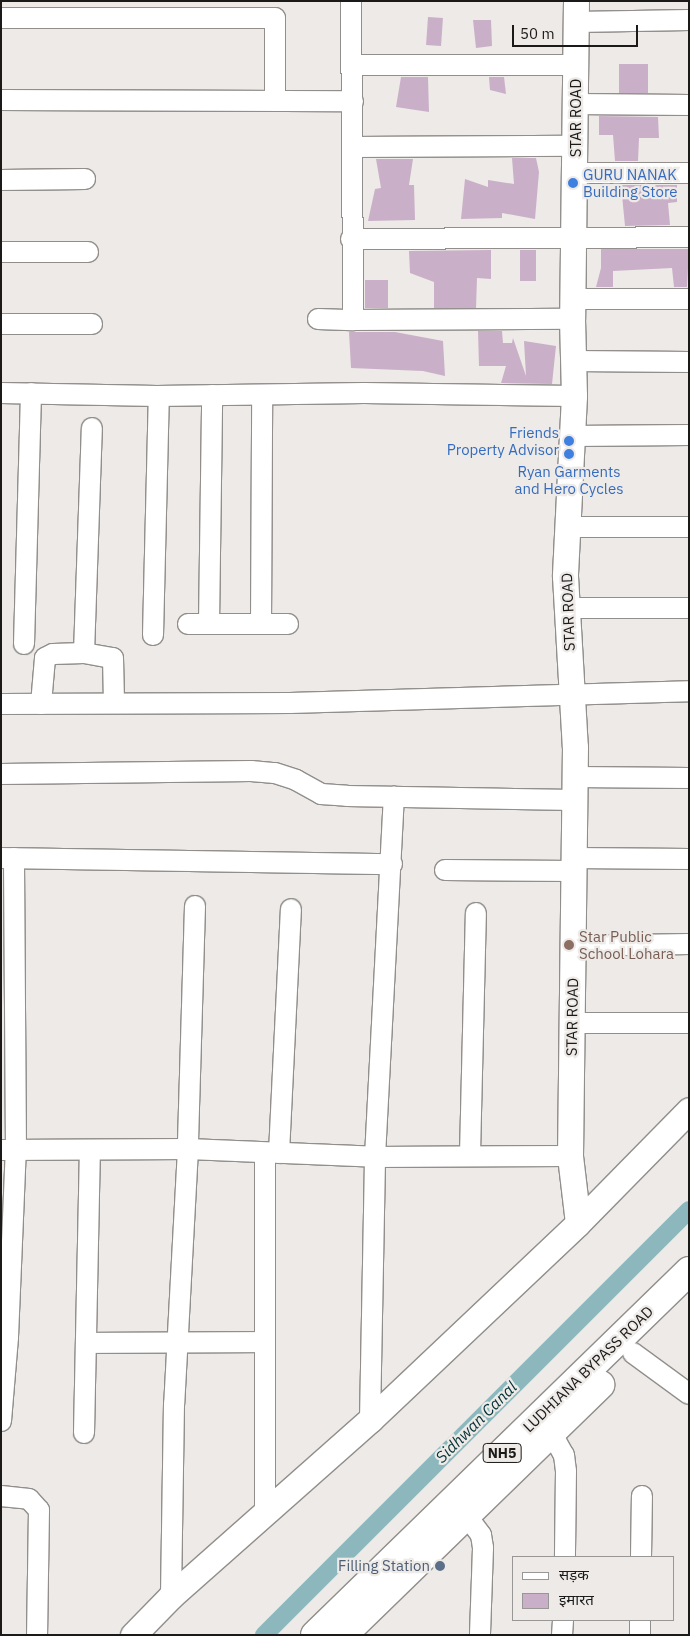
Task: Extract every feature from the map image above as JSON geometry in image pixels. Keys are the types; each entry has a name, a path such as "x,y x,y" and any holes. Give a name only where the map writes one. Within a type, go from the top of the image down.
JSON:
{"highway":[{"name":"LUDHIANA BYPASS ROAD","path":"315,1635 689,1271"},
{"name":"LUDHIANA BYPASS ROAD","path":"343,1635 689,1298"}],"street":[{"path":"351,1 354,147 351,239 353,320"},
{"path":"1,18 59,10 276,10 276,101"},
{"path":"576,12 689,20"},
{"name":"STAR ROAD","path":"576,12 576,173 572,309 574,396 568,527 567,608 572,693 574,788 570,1156 578,1223"},
{"path":"352,65 576,65"},
{"path":"1,100 353,101"},
{"path":"576,104 689,105"},
{"path":"354,147 576,146"},
{"path":"576,173 689,173"},
{"path":"1,180 85,179"},
{"path":"351,239 689,237"},
{"path":"1,252 88,252"},
{"path":"318,320 353,320 572,309 689,299"},
{"path":"1,324 92,324"},
{"path":"573,361 689,362"},
{"path":"1,393 159,396 574,396"},
{"path":"24,644 31,393"},
{"path":"209,624 212,395"},
{"path":"261,624 262,395"},
{"path":"153,635 159,396"},
{"path":"84,654 92,428"},
{"path":"572,436 689,435"},
{"path":"568,527 689,527"},
{"path":"567,608 689,608"},
{"path":"188,624 288,624"},
{"path":"41,704 45,658 53,654 84,654 113,658 114,703"},
{"path":"1,704 290,703 572,693 689,691"},
{"path":"1,774 251,771 275,773 296,780 321,794 394,796 574,788 689,778"},
{"path":"370,1420 374,1157 392,864 394,796"},
{"path":"1,1421 8,1337 8,858 392,864"},
{"path":"445,870 689,859"},
{"path":"171,1596 177,1342 188,1149 195,906"},
{"path":"265,1513 264,1342 272,1153 291,909"},
{"path":"470,1154 476,913"},
{"path":"573,946 689,944"},
{"path":"572,1023 689,1023"},
{"path":"133,1635 171,1596 370,1420 578,1223 689,1110"},
{"path":"9,1150 188,1149 374,1157 470,1154 570,1156"},
{"path":"84,1433 90,1150"},
{"path":"86,1343 264,1342"},
{"path":"633,1354 689,1394"},
{"path":"551,1432 564,1455 566,1472 565,1556"},
{"path":"1,1496 29,1499 39,1510 37,1635"},
{"path":"641,1556 642,1496"},
{"path":"466,1515 481,1534 483,1548 480,1635"},
{"path":"562,1635 563,1621"},
{"path":"640,1621 640,1635"}],"building":[{"path":"428,17 443,18 441,46 426,45"},
{"path":"473,20 491,20 492,46 476,48"},
{"path":"619,64 648,64 648,93 619,93"},
{"path":"401,77 428,77 429,112 396,107"},
{"path":"489,77 504,77 506,94 490,90"},
{"path":"599,116 658,117 659,138 639,138 638,161 615,161 613,135 599,135"},
{"path":"512,158 536,158 539,172 535,219 502,213 502,218 461,219 465,179 488,187 488,180 514,184"},
{"path":"376,159 413,159 409,185 414,185 415,220 368,221 375,189 381,188"},
{"path":"621,185 677,185 677,202 668,203 670,225 625,226"},
{"path":"601,249 689,249 687,287 674,287 672,268 613,271 613,287 596,287 601,268"},
{"path":"491,250 491,279 477,278 476,308 434,308 434,282 410,273 409,251"},
{"path":"520,250 536,250 536,281 520,281"},
{"path":"365,280 388,280 388,308 365,308"},
{"path":"478,331 502,331 503,343 512,343 513,338 526,376 524,341 556,346 552,384 501,383 506,366 479,366"},
{"path":"349,332 395,332 443,341 445,376 423,371 351,368"}],"waterway":[{"name":"Sidhwan Canal","path":"264,1635 689,1210"}],"place":[{"name":"GURU NANAK Building Store","path":"573,183"},
{"name":"Friends Property Advisor","path":"569,441"},
{"name":"Ryan Garments and Hero Cycles","path":"569,454"},
{"name":"Star Public School Lohara","path":"569,945"},
{"name":"Filling Station","path":"440,1566"}]}
